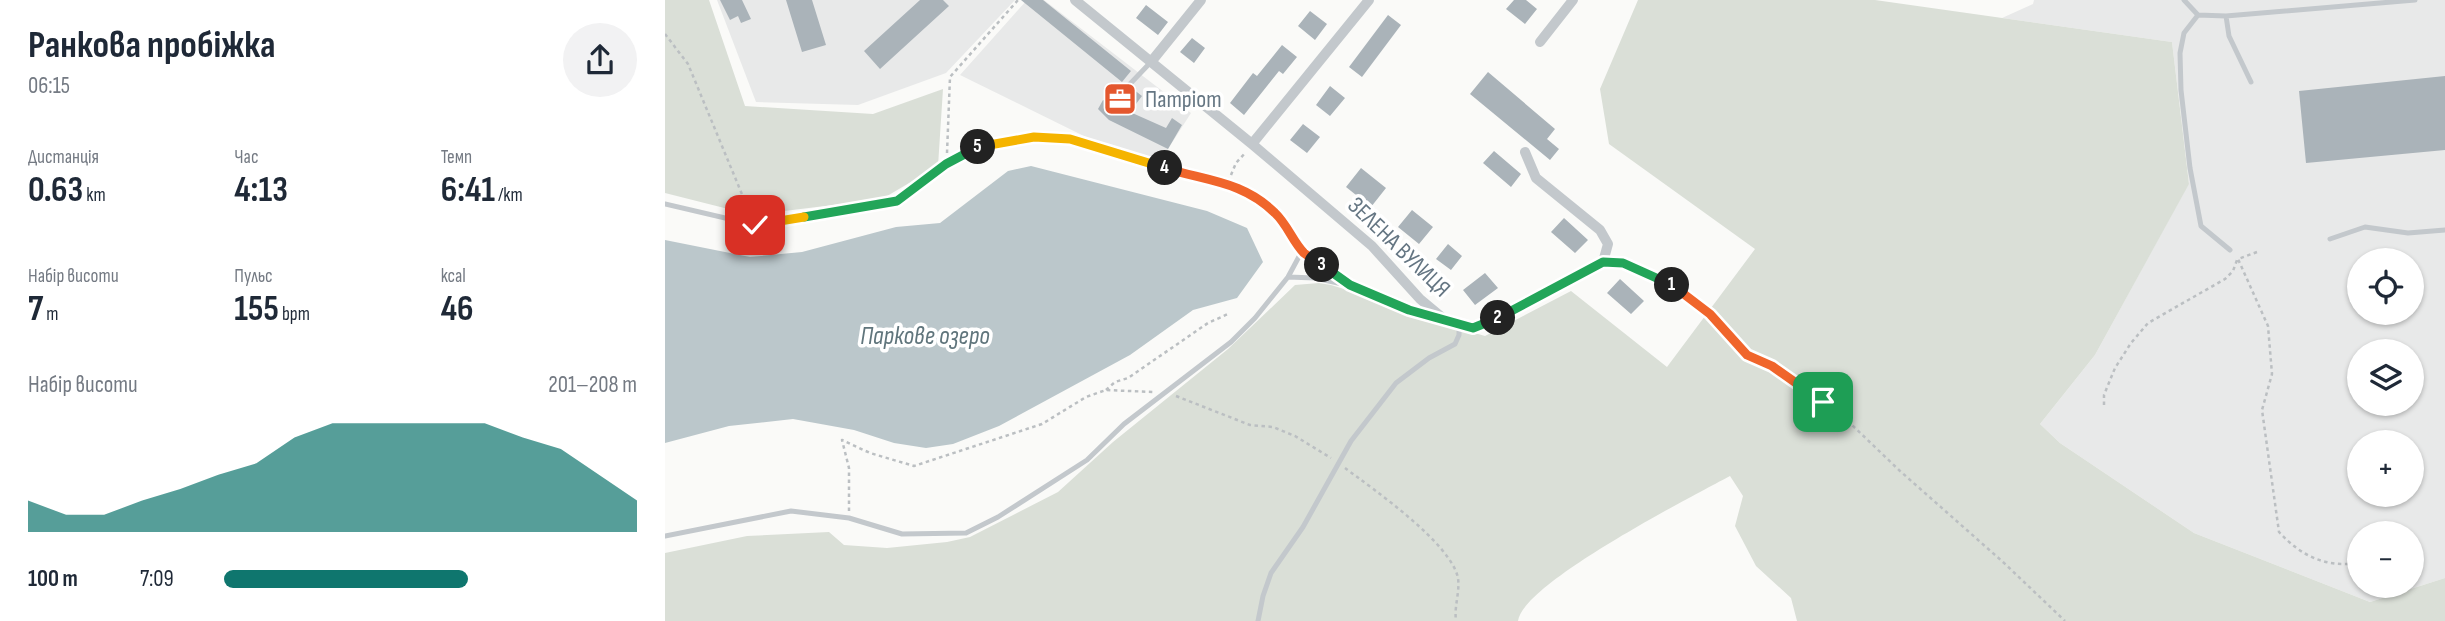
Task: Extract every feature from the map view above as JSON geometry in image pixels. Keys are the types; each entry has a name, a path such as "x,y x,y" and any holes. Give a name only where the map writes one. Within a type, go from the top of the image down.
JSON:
{"street":[{"name":"ЗЕЛЕНА ВУЛИЦЯ","path":"1075,0 1372,246 1420,299 1444,319 1473,328 1516,310 1603,262"},
{"path":"1151,62 1201,0"},
{"path":"1252,144 1369,0"},
{"path":"1540,42 1573,0"},
{"path":"1525,152 1537,178 1600,230 1608,244 1603,262"}],"lane":[{"path":"2184,0 2198,15 2226,16 2415,0"},
{"path":"2198,15 2184,33 2180,53 2181,90 2190,168 2201,226 2230,250"},
{"path":"2226,16 2229,36 2251,82"},
{"path":"1128,86 1151,62"},
{"path":"665,204 755,225 897,201 946,164 983,144 1034,137 1070,139 1197,178 1229,183 1259,199 1277,215 1302,251 1350,285"},
{"path":"2330,239 2365,227 2407,233 2445,230"},
{"path":"665,536 791,511 849,518 902,534 966,533 998,517 1087,460 1124,424 1231,342 1255,318 1288,277 1302,251"},
{"path":"1288,277 1315,278 1350,285 1409,310 1444,319"},
{"path":"1258,621 1271,573 1312,511 1351,441 1396,383 1429,358 1455,344 1459,335 1459,324"}],"path":[{"path":"946,164 950,77 1018,0"},
{"path":"665,34 688,64 755,225"},
{"path":"1229,183 1236,163 1252,144"},
{"path":"2238,258 2257,252"},
{"path":"2104,405 2104,395 2115,368 2148,323 2225,279 2233,271 2238,258"},
{"path":"2238,258 2268,327 2272,374 2262,410 2279,532 2291,545 2328,565 2347,564"},
{"path":"1603,262 1623,263 1668,282 1710,314 1747,355 1772,366 1810,391 1867,438 2065,621"},
{"path":"1106,390 1208,323 1228,314"},
{"path":"849,518 849,468 842,440 870,453 914,466 1042,424 1086,397 1106,390 1164,392"}],"shaded area":[{"path":"665,0 709,0 745,106 873,114 943,89 938,166 882,199 752,215 665,193"},
{"path":"717,0 1015,0 946,73 858,105 756,102"},
{"path":"1027,0 1044,0 1191,113 1161,160 1090,139 960,75"},
{"path":"1638,0 1875,0 2172,42 2189,184 2095,355 2040,424 2060,443 2194,533 2347,593 2347,598 2360,598 2370,602 2382,598 2424,598 2424,585 2445,578 2445,621 1797,621 1791,598 1756,566 1735,526 1743,496 1730,476 1647,521 1577,564 1548,585 1527,605 1518,621 665,621 665,553 747,536 829,532 844,545 887,548 947,542 970,537 1058,492 1113,442 1228,349 1295,285 1331,285 1416,316 1485,336 1571,291 1667,367 1755,249 1609,144 1600,89"},
{"path":"2034,0 2445,0 2445,578 2424,585 2424,521 2347,521 2347,593 2194,533 2060,443 2040,424 2095,355 2189,183 2172,42 2002,18 2033,4"},
{"path":"2360,598 2382,598 2370,602"}],"water":[{"name":"Паркове озеро","path":"1031,166 1207,211 1247,228 1263,262 1237,298 1193,310 1130,355 999,426 953,444 926,448 894,443 854,430 793,419 729,426 665,443 665,240 750,257 802,252 896,227 940,223 1008,171"}],"building":[{"path":"720,0 742,0 751,19 741,23 738,16 730,20"},
{"path":"786,0 812,0 826,45 802,52"},
{"path":"920,0 943,0 949,6 880,69 864,51"},
{"path":"1021,0 1043,0 1131,71 1122,82"},
{"path":"1514,0 1526,0 1537,9 1525,24 1506,9"},
{"path":"1146,5 1168,22 1158,35 1136,18"},
{"path":"1310,11 1327,24 1315,40 1298,26"},
{"path":"1388,15 1401,25 1362,77 1349,67"},
{"path":"1192,38 1205,48 1194,63 1180,52"},
{"path":"1282,45 1297,57 1283,74 1279,71 1244,115 1230,103 1253,73 1257,76"},
{"path":"1488,72 1555,129 1547,139 1559,149 1550,160 1470,94"},
{"path":"2445,76 2445,150 2306,163 2299,91"},
{"path":"1330,86 1345,98 1330,116 1316,105"},
{"path":"1133,89 1142,96 1130,112 1166,128 1172,118 1182,125 1168,149 1109,120 1098,109 1103,100 1120,107"},
{"path":"1303,124 1320,137 1307,153 1290,140"},
{"path":"1494,151 1521,174 1511,187 1483,163"},
{"path":"1361,168 1386,188 1371,207 1346,187"},
{"path":"1412,210 1433,227 1419,244 1398,227"},
{"path":"1564,218 1588,240 1575,253 1551,232"},
{"path":"1448,244 1462,256 1451,270 1436,259"},
{"path":"1485,273 1498,288 1475,305 1463,290"},
{"path":"1620,279 1644,301 1631,314 1607,293"}],"place":[{"name":"Патріот","path":"1120,99"}],"route":[{"path":"755,225 897,201 946,164 983,144 1034,137 1070,139 1197,178 1229,183 1259,199 1277,215 1302,251 1350,285 1409,310 1473,328 1516,310 1603,262 1623,263 1668,282 1710,314 1741,345 1747,355 1772,366 1823,402"}]}
